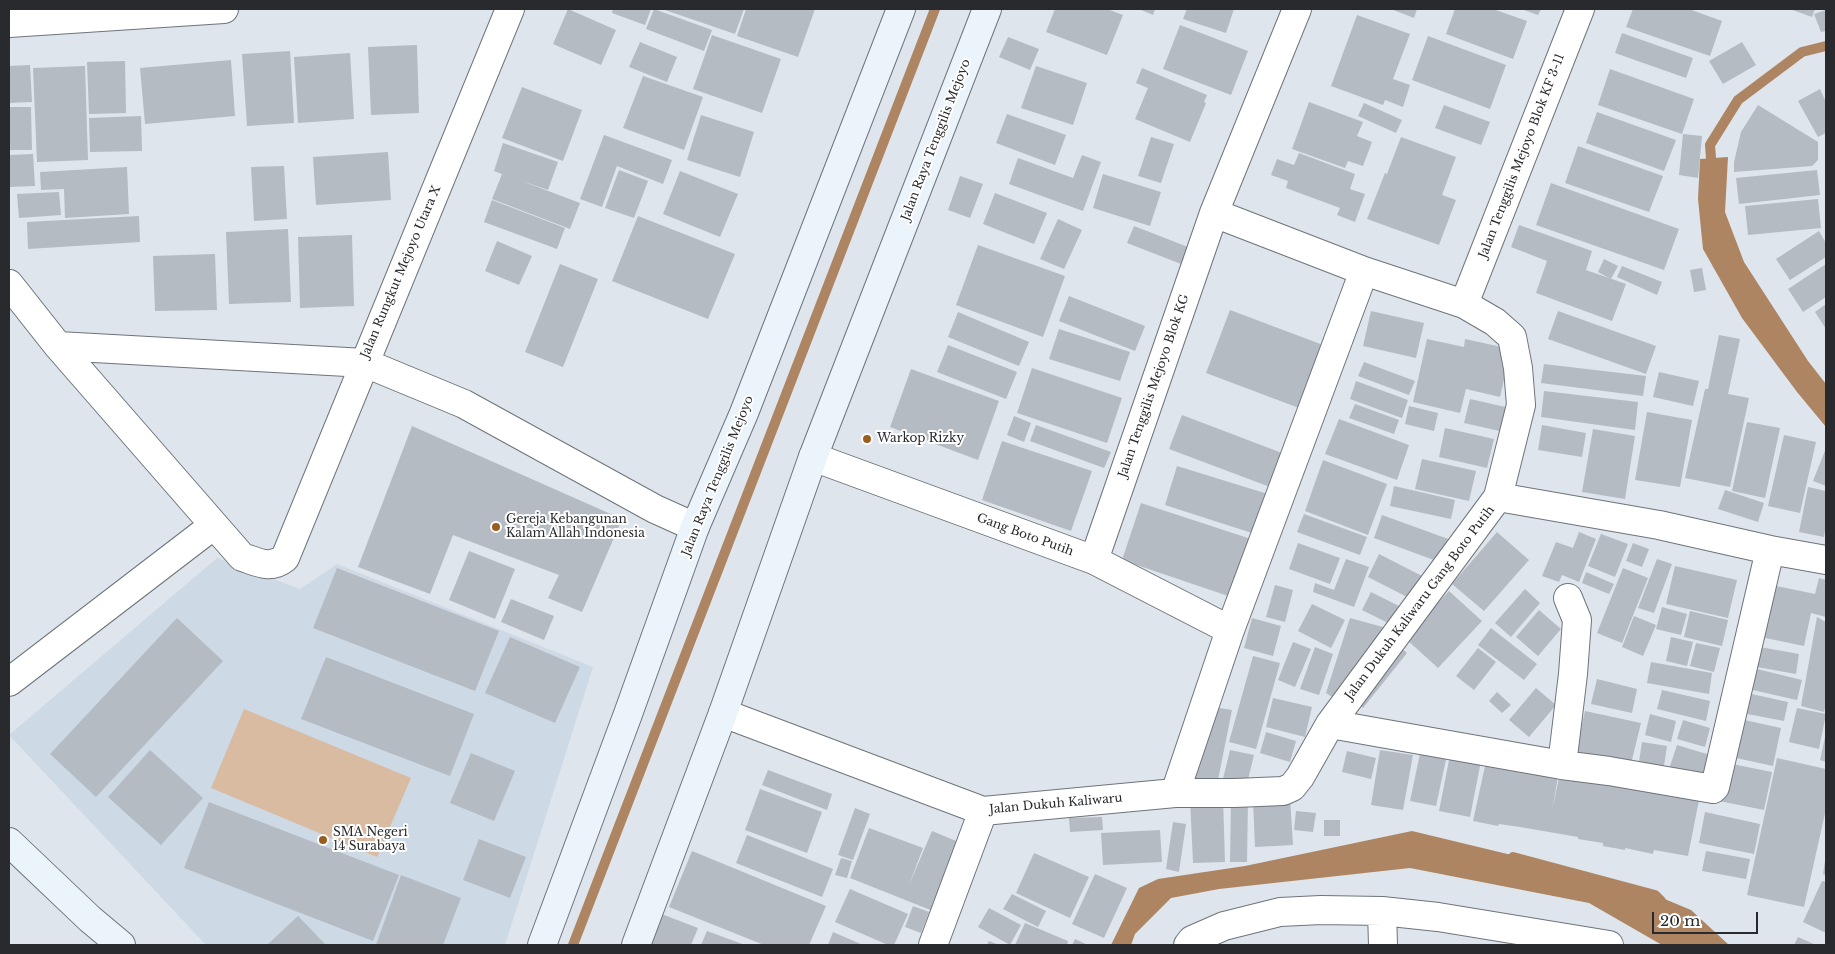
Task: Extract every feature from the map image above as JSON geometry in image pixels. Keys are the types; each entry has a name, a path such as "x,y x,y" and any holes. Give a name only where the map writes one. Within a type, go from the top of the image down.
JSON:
{"street":[{"path":"9,23 224,9"},
{"name":"Jalan Rungkut Mejoyo Utara X","path":"58,346 365,363 510,9"},
{"name":"Jalan Raya Tenggilis Mejoyo","path":"542,945 695,527 744,413 901,9"},
{"name":"Jalan Raya Tenggilis Mejoyo","path":"636,945 723,713 813,457 987,9"},
{"name":"Jalan Tenggilis Mejoyo Blok KG","path":"1094,560 1214,213 1297,9"},
{"name":"Jalan Tenggilis Mejoyo Blok KF 3-11","path":"1464,304 1580,9"},
{"name":"Jalan Dukuh Kaliwaru Gang Boto Putih","path":"1214,213 1364,271 1464,304 1495,322 1512,337 1518,368 1521,405 1498,497 1330,724 1292,787 1283,791"},
{"path":"1175,793 1230,630 1364,271"},
{"path":"9,284 58,346 242,557 273,565 285,558 365,363 464,404 655,509 695,527"},
{"name":"Gang Boto Putih","path":"813,457 1094,560 1230,630"},
{"path":"1498,497 1658,525 1770,550 1826,560"},
{"path":"9,682 214,525"},
{"path":"1330,724 1562,765 1609,771 1712,789 1715,787 1770,550"},
{"path":"1562,765 1573,674 1576,620 1568,598"},
{"name":"Jalan Dukuh Kaliwaru","path":"723,713 983,811 1175,793 1283,791"},
{"path":"933,945 983,811"},
{"path":"9,842 90,919 121,945"},
{"path":"1188,945 1192,940 1224,926 1280,912 1321,910 1382,911 1438,917 1609,945"},
{"path":"1382,911 1383,945"}],"shaded area":[{"path":"1728,157 1725,212 1744,262 1808,361 1826,384 1826,427 1797,392 1742,318 1703,249 1698,199 1700,159"},
{"name":"SMA Negeri 14 Surabaya","path":"217,558 300,589 337,564 593,667 505,945 206,945 9,735"},
{"path":"244,709 411,778 377,857 211,788"},
{"path":"1412,831 1524,858 1655,895 1691,910 1729,945 1662,945 1589,903 1410,868 1219,889 1171,898 1135,934 1131,945 1111,945 1139,888 1158,879 1245,866"}],"building":[{"path":"568,9 616,30 601,65 553,44"},
{"path":"613,9 651,9 645,25 612,13"},
{"path":"654,9 712,30 704,51 646,29"},
{"path":"662,9 744,9 735,34"},
{"path":"746,9 815,9 798,57 737,36"},
{"path":"1055,9 1107,9 1123,15 1107,55 1046,32"},
{"path":"1139,9 1155,9 1153,15"},
{"path":"1187,9 1234,9 1226,33 1183,19"},
{"path":"1391,9 1417,9 1414,18"},
{"path":"1455,9 1493,9 1527,21 1513,59 1446,34"},
{"path":"1521,9 1541,9 1538,15"},
{"path":"1633,9 1689,9 1722,21 1710,56 1626,27"},
{"path":"1790,9 1815,9 1812,17"},
{"path":"1826,10 1826,31 1821,32 1814,14"},
{"path":"1357,15 1410,34 1393,79 1410,85 1403,107 1385,100 1383,105 1331,86"},
{"path":"1180,25 1248,51 1231,95 1163,69"},
{"path":"1622,33 1693,58 1686,78 1615,53"},
{"path":"712,35 781,59 762,113 693,89"},
{"path":"1428,36 1506,65 1490,109 1412,80"},
{"path":"1008,37 1039,49 1030,70 999,57"},
{"path":"640,42 677,57 667,82 629,67"},
{"path":"1742,42 1756,65 1723,84 1709,61"},
{"path":"417,45 419,113 371,115 368,47"},
{"path":"290,51 294,123 247,126 242,54"},
{"path":"350,53 354,119 298,123 294,57"},
{"path":"231,60 235,116 145,124 140,68"},
{"path":"125,61 126,113 89,114 87,62"},
{"path":"30,65 32,102 9,103 9,66"},
{"path":"85,66 88,160 37,162 33,68"},
{"path":"1036,66 1087,83 1073,125 1021,108"},
{"path":"1142,68 1207,95 1204,102 1206,103 1190,142 1135,119 1148,88 1136,83"},
{"path":"1610,69 1694,99 1682,134 1598,105"},
{"path":"643,76 703,97 684,150 623,128"},
{"path":"522,87 582,110 563,161 502,138"},
{"path":"1820,89 1826,102 1826,133 1818,137 1798,101"},
{"path":"1309,102 1363,122 1357,136 1372,142 1363,166 1348,161 1345,168 1292,149"},
{"path":"1364,103 1402,120 1396,133 1358,116"},
{"path":"1444,105 1490,122 1481,145 1435,128"},
{"path":"1758,105 1818,142 1818,160 1812,166 1734,172 1734,162 1741,132"},
{"path":"10,107 31,107 32,150 10,150"},
{"path":"1597,112 1676,140 1664,171 1586,143"},
{"path":"1007,114 1066,135 1055,165 996,143"},
{"path":"701,115 754,132 740,177 687,160"},
{"path":"141,116 142,151 90,152 89,118"},
{"path":"1683,134 1702,136 1698,178 1679,175"},
{"path":"604,135 672,160 663,184 617,166 602,207 580,199"},
{"path":"1151,137 1174,144 1161,183 1138,176"},
{"path":"1401,137 1456,157 1442,195 1456,200 1439,245 1367,219"},
{"path":"503,143 558,162 548,190 519,180 580,203 570,229 492,199 502,174 494,171"},
{"path":"1578,146 1663,176 1649,212 1565,183"},
{"path":"388,152 391,200 316,205 313,157"},
{"path":"1299,153 1355,174 1350,189 1365,194 1355,222 1337,215 1340,208 1286,188 1288,181 1271,175 1277,159 1294,165"},
{"path":"33,154 35,186 9,187 9,155"},
{"path":"1082,155 1101,162 1083,211 1009,184 1018,158 1073,178"},
{"path":"284,166 287,219 254,221 251,167"},
{"path":"127,167 129,214 65,218 64,189 41,190 40,172"},
{"path":"619,170 648,181 634,218 605,208"},
{"path":"1817,170 1820,195 1739,204 1736,178"},
{"path":"680,171 738,194 720,237 663,214"},
{"path":"1103,174 1161,192 1150,226 1093,208"},
{"path":"960,176 983,184 970,218 948,210"},
{"path":"1551,183 1679,229 1664,270 1536,225"},
{"path":"59,192 61,215 19,218 17,194"},
{"path":"995,193 1047,213 1034,244 983,224"},
{"path":"1818,199 1821,228 1748,235 1745,206"},
{"path":"492,200 565,228 557,249 484,222"},
{"path":"139,216 140,242 28,249 27,222"},
{"path":"638,216 735,254 708,319 612,281"},
{"path":"1058,219 1082,230 1064,269 1040,259"},
{"path":"1519,225 1592,251 1586,270 1626,284 1612,321 1536,293 1547,261 1511,247"},
{"path":"1134,226 1188,247 1181,264 1127,243"},
{"path":"288,229 291,302 229,304 226,232"},
{"path":"1819,231 1826,243 1826,257 1790,280 1776,259"},
{"path":"352,235 354,306 300,308 298,237"},
{"path":"497,241 532,256 519,285 485,271"},
{"path":"978,245 1065,276 1043,337 956,305"},
{"path":"215,254 217,310 155,311 153,256"},
{"path":"1604,259 1618,266 1611,279 1598,272"},
{"path":"560,264 598,279 563,367 525,352"},
{"path":"1826,264 1826,297 1803,312 1788,289"},
{"path":"1622,266 1662,282 1657,295 1617,277"},
{"path":"1702,268 1706,290 1694,292 1690,270"},
{"path":"1069,296 1145,326 1135,351 1059,321"},
{"path":"1826,304 1826,329 1815,312"},
{"path":"1230,310 1331,348 1307,411 1206,373"},
{"path":"1371,311 1424,323 1416,358 1363,346"},
{"path":"1558,311 1656,346 1646,374 1548,339"},
{"path":"958,312 1029,342 1019,366 948,337"},
{"path":"1059,329 1130,352 1120,381 1049,359"},
{"path":"1719,335 1740,339 1728,394 1749,398 1730,487 1685,478 1705,389 1708,389"},
{"path":"1427,339 1464,347 1465,339 1511,349 1500,397 1466,389 1460,413 1413,402"},
{"path":"948,345 1017,372 1006,399 937,372"},
{"path":"1364,362 1415,381 1409,395 1358,376"},
{"path":"1544,364 1646,376 1643,396 1541,383"},
{"path":"1032,368 1122,398 1107,443 1017,413"},
{"path":"911,369 999,401 978,460 890,427"},
{"path":"1659,372 1699,381 1693,406 1653,397"},
{"path":"1356,381 1408,400 1402,418 1350,399"},
{"path":"1544,391 1638,402 1635,430 1541,417"},
{"path":"1470,399 1510,408 1504,432 1464,423"},
{"path":"1355,404 1399,420 1394,434 1349,418"},
{"path":"1409,406 1438,413 1434,431 1405,424"},
{"path":"1647,412 1692,420 1680,487 1635,480"},
{"path":"1182,415 1282,453 1270,487 1169,449"},
{"path":"1014,416 1031,423 1024,442 1007,435"},
{"path":"1339,419 1409,445 1397,480 1325,454"},
{"path":"1747,422 1780,428 1765,498 1732,491"},
{"path":"1036,425 1111,452 1104,468 1030,441"},
{"path":"1542,425 1586,433 1582,457 1538,450"},
{"name":"Gereja Kebangunan Kalam Allah Indonesia","path":"412,426 622,519 582,612 548,598 559,575 453,535 430,594 358,567"},
{"path":"1445,428 1494,439 1487,468 1439,457"},
{"path":"1593,429 1635,436 1625,499 1582,492"},
{"path":"1784,435 1816,442 1800,513 1768,506"},
{"path":"1002,441 1092,471 1071,531 982,500"},
{"path":"1826,448 1826,486 1813,481"},
{"path":"1422,459 1476,471 1469,501 1415,489"},
{"path":"1323,460 1387,484 1368,535 1305,511"},
{"path":"1177,466 1271,495 1258,535 1165,505"},
{"path":"1394,486 1455,500 1451,519 1390,506"},
{"path":"1808,487 1826,491 1824,537 1799,532"},
{"path":"1725,490 1764,503 1758,522 1718,509"},
{"path":"1141,503 1254,540 1234,598 1122,560"},
{"path":"1304,514 1367,537 1360,555 1297,532"},
{"path":"1382,515 1451,540 1442,563 1374,538"},
{"path":"1497,532 1529,560 1484,611 1452,584"},
{"path":"1579,532 1596,539 1579,582 1562,575 1559,582 1542,576 1556,542 1573,548"},
{"path":"1601,534 1628,544 1615,577 1588,566"},
{"path":"1298,543 1340,558 1330,584 1289,569"},
{"path":"1633,543 1649,549 1642,567 1626,561"},
{"path":"469,551 515,569 495,619 449,600"},
{"path":"1379,554 1424,577 1413,600 1368,577"},
{"path":"1346,559 1369,567 1354,607 1313,592 1315,583 1334,590"},
{"path":"1657,559 1672,564 1654,613 1638,608"},
{"path":"1675,566 1737,580 1728,618 1666,604"},
{"path":"337,568 499,631 475,691 313,628"},
{"path":"1623,568 1648,578 1622,643 1597,633"},
{"path":"1586,572 1614,584 1609,594 1582,583"},
{"path":"1819,578 1826,580 1826,617 1811,613 1804,646 1751,635 1762,583 1815,594"},
{"path":"1275,585 1293,590 1285,622 1266,617"},
{"path":"1525,589 1540,603 1511,637 1495,623"},
{"path":"1449,591 1482,621 1438,668 1405,638"},
{"path":"1371,592 1403,608 1394,626 1362,610"},
{"path":"511,599 554,616 544,640 501,622"},
{"path":"1312,604 1345,620 1331,648 1298,631"},
{"path":"1662,607 1687,614 1681,635 1656,629"},
{"path":"1539,610 1561,629 1538,656 1516,637"},
{"path":"1690,611 1728,620 1722,646 1684,637"},
{"path":"1634,616 1656,625 1643,656 1622,647"},
{"path":"1817,617 1826,622 1826,703 1824,712 1801,706"},
{"path":"177,618 223,661 96,797 50,754"},
{"path":"1252,618 1281,626 1273,656 1244,648"},
{"path":"1350,618 1390,629 1337,700 1326,693"},
{"path":"1491,628 1537,664 1524,680 1478,645"},
{"path":"510,637 580,667 555,723 485,693"},
{"path":"1671,637 1693,642 1687,666 1666,661"},
{"path":"1293,642 1311,649 1295,687 1278,680"},
{"path":"1696,643 1720,648 1714,672 1690,666"},
{"path":"1315,647 1333,654 1319,695 1300,689"},
{"path":"1400,647 1407,653 1363,708 1356,702"},
{"path":"1760,647 1799,654 1796,674 1757,667"},
{"path":"1478,648 1496,662 1474,690 1456,676"},
{"path":"1253,656 1280,663 1256,749 1229,742"},
{"path":"326,657 474,714 450,776 301,719"},
{"path":"1651,662 1712,673 1709,694 1647,683"},
{"path":"1753,668 1802,680 1797,700 1748,689"},
{"path":"1597,679 1637,689 1632,713 1591,704"},
{"path":"1536,688 1556,705 1529,737 1509,720"},
{"path":"1662,690 1710,701 1706,721 1657,709"},
{"path":"1497,692 1511,705 1502,713 1489,701"},
{"path":"1747,693 1788,702 1784,721 1742,713"},
{"path":"1273,698 1312,707 1305,737 1266,727"},
{"path":"1208,706 1232,710 1216,790 1193,785"},
{"path":"1797,708 1826,714 1819,749 1789,742"},
{"path":"1585,711 1641,723 1630,768 1575,755"},
{"path":"1650,714 1676,721 1671,742 1645,735"},
{"path":"1735,718 1781,728 1773,766 1727,756"},
{"path":"1683,720 1710,728 1705,747 1677,739"},
{"path":"1266,732 1296,741 1290,762 1260,753"},
{"path":"1826,737 1826,762 1820,760"},
{"path":"1642,742 1667,746 1663,772 1638,768"},
{"path":"1677,745 1710,755 1702,782 1668,772"},
{"path":"1421,749 1447,755 1436,806 1410,801"},
{"path":"150,750 203,798 161,845 108,797"},
{"path":"1230,750 1254,755 1245,792 1221,787"},
{"path":"1380,750 1413,755 1403,810 1371,805"},
{"path":"1451,750 1482,756 1470,817 1439,811"},
{"path":"1347,751 1376,758 1371,779 1342,772"},
{"path":"471,753 515,771 494,821 450,803"},
{"path":"1487,757 1559,771 1552,811 1561,768 1700,795 1688,856 1654,850 1653,854 1625,848 1625,850 1603,846 1603,843 1578,839 1578,837 1473,821"},
{"path":"1777,758 1826,769 1826,809 1804,907 1747,895"},
{"path":"1727,763 1772,772 1764,810 1719,801"},
{"path":"768,770 832,794 827,810 762,785"},
{"path":"760,789 822,812 807,853 745,830"},
{"path":"1223,797 1225,862 1193,863 1190,798"},
{"path":"1290,797 1293,845 1255,847 1253,799"},
{"path":"1231,798 1248,798 1247,862 1230,862"},
{"path":"209,802 399,875 373,941 184,868"},
{"path":"855,808 870,814 853,860 838,855"},
{"path":"1296,811 1316,813 1313,832 1294,830"},
{"path":"1705,812 1760,824 1754,854 1699,843"},
{"path":"1102,817 1103,830 1070,832 1069,818"},
{"path":"1324,820 1340,820 1340,836 1324,836"},
{"path":"1173,822 1186,824 1179,872 1166,869"},
{"path":"869,828 923,848 909,885 932,831 961,843 933,911 850,878"},
{"path":"1160,830 1162,862 1103,865 1101,833"},
{"path":"747,835 833,869 822,897 736,863"},
{"path":"479,839 526,857 510,898 463,880"},
{"path":"692,851 826,906 809,945 764,945 669,907"},
{"path":"1706,851 1750,859 1746,879 1702,871"},
{"path":"1034,853 1089,877 1070,918 1016,893"},
{"path":"841,858 852,861 847,878 835,875"},
{"path":"1826,861 1826,875 1823,874"},
{"path":"1095,874 1127,888 1104,938 1072,924"},
{"path":"401,875 461,898 443,945 376,945"},
{"path":"1822,881 1826,882 1826,933 1803,922"},
{"path":"850,889 908,914 894,945 888,945 835,922"},
{"path":"1012,894 1046,911 1038,927 1003,909"},
{"path":"913,906 929,912 921,933 905,927"},
{"path":"989,908 1021,925 1010,945 978,927"},
{"path":"659,913 698,928 691,945 646,945"},
{"path":"298,916 326,945 267,945"},
{"path":"1025,923 1068,941 1067,945 1015,945"},
{"path":"707,931 745,945 701,945"},
{"path":"833,932 863,945 828,945"},
{"path":"1798,937 1816,945 1794,945"},
{"path":"1075,939 1088,945 1072,945"},
{"path":"989,941 999,945 987,945"}],"waterway":[{"path":"573,945 935,9"},
{"path":"1712,171 1710,145 1738,100 1802,52 1826,46"},
{"path":"1513,857 1655,895 1661,901"}],"place":[{"name":"Warkop Rizky","path":"867,439"},
{"name":"Gereja Kebangunan Kalam Allah Indonesia","path":"496,527"},
{"name":"SMA Negeri 14 Surabaya","path":"323,840"}]}
